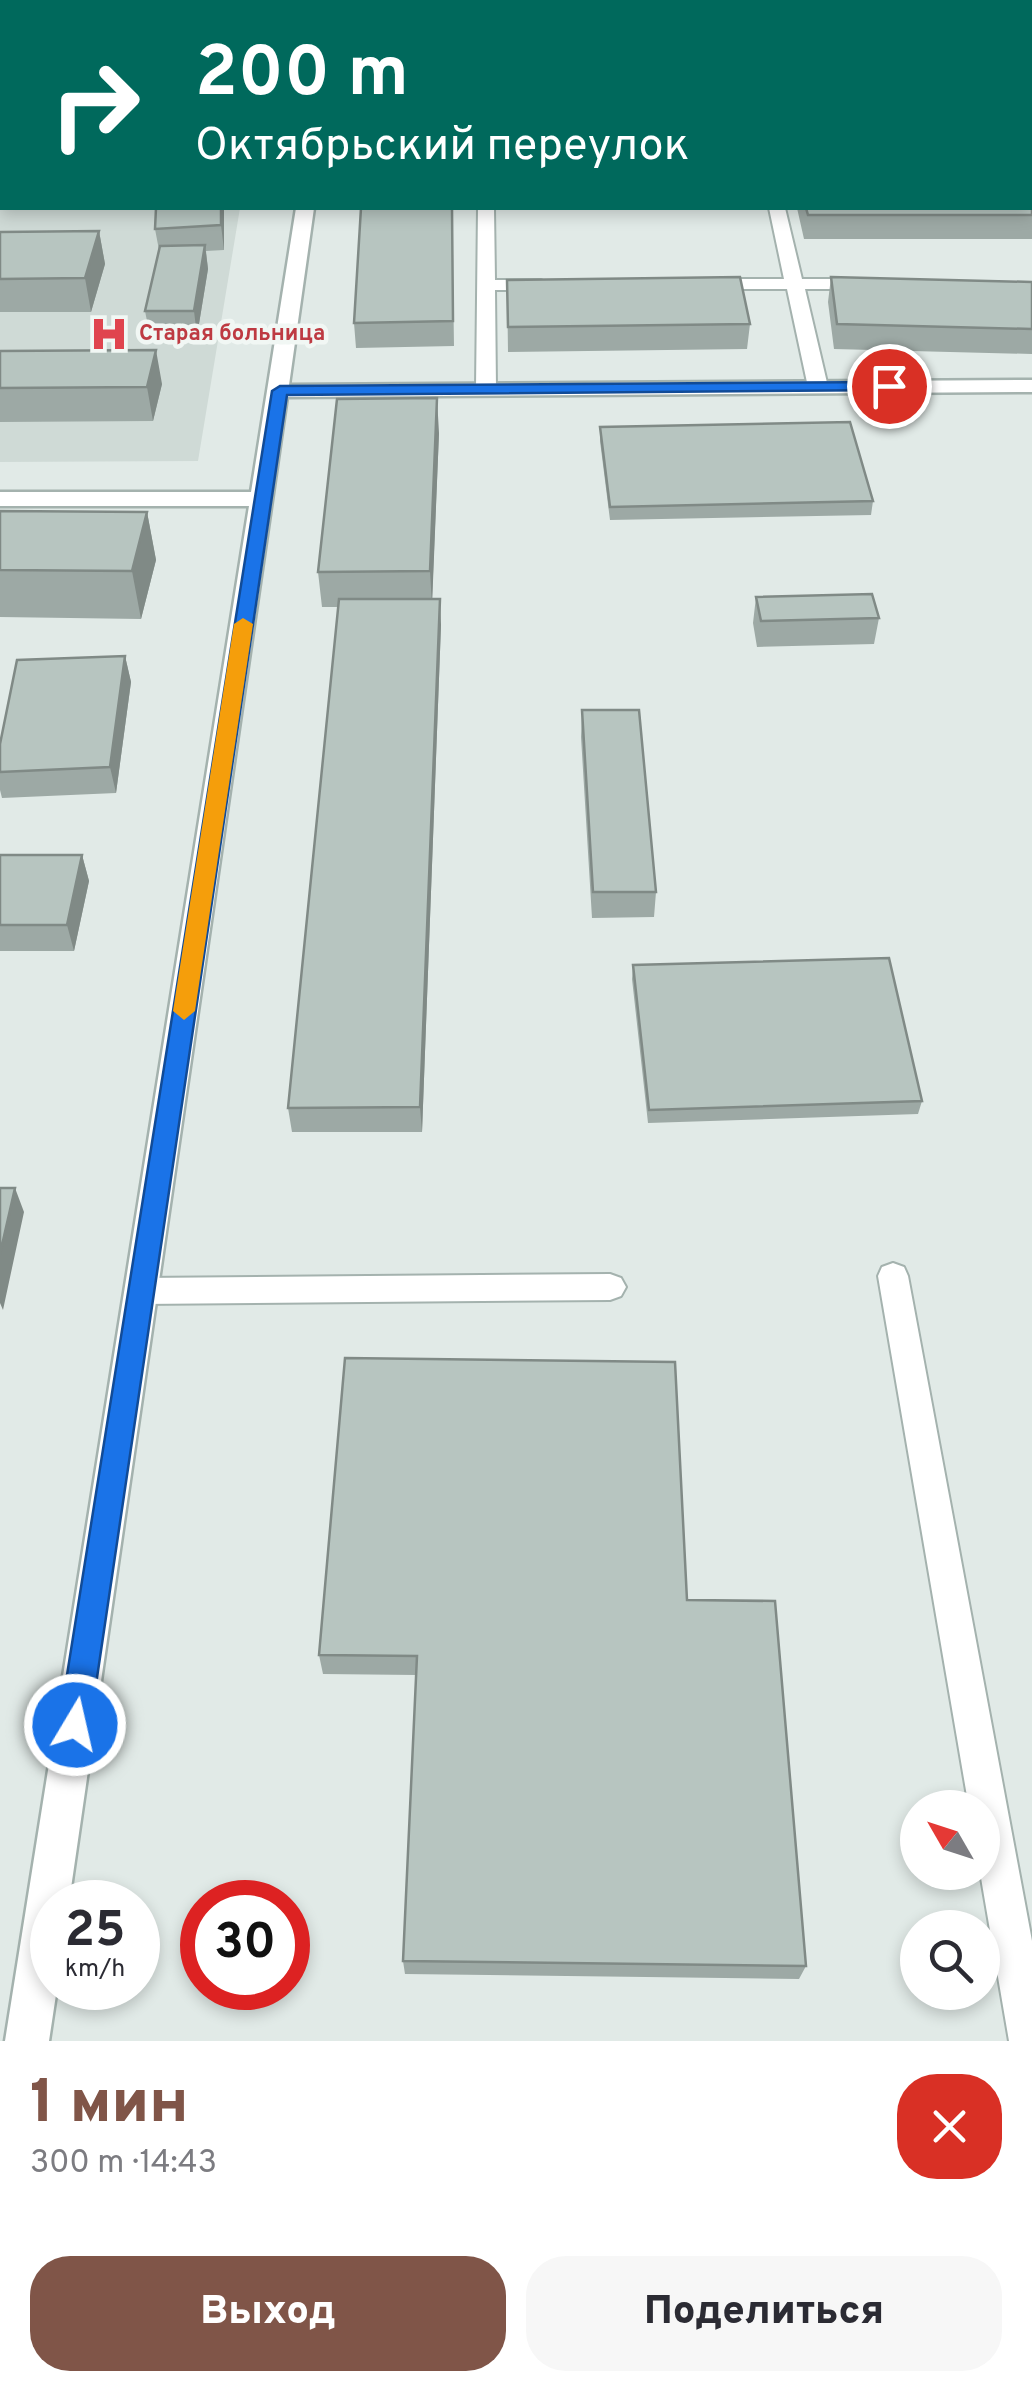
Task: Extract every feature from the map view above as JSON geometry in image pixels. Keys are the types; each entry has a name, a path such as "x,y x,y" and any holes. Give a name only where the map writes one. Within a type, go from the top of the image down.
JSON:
{"street":[{"path":"26,2041 306,210"},
{"path":"280,391 1032,386"},
{"path":"0,499 262,499"}],"lane":[{"path":"486,210 486,389"},
{"path":"778,210 818,387"},
{"path":"680,284 895,284"},
{"path":"486,285 564,285"},
{"path":"892,1276 1030,2041"},
{"path":"141,1290 610,1287"}],"shaded area":[{"name":"Старая больница","path":"0,210 240,210 198,461 0,462"}],"building":[{"path":"156,210 221,210 221,225 155,229"},
{"path":"361,210 452,210 453,321 354,323"},
{"path":"807,210 1032,210 1032,215 808,215"},
{"path":"99,231 85,278 0,279 0,232"},
{"path":"205,245 194,311 145,311 160,246"},
{"path":"740,277 750,324 508,327 507,280"},
{"path":"831,277 1032,282 1032,329 837,324"},
{"path":"156,350 147,387 0,388 0,351"},
{"path":"437,398 430,571 318,572 337,399"},
{"path":"850,422 873,501 610,507 600,427"},
{"path":"0,511 147,512 132,571 0,570"},
{"path":"872,594 879,618 761,621 756,597"},
{"path":"339,599 440,599 420,1107 288,1108"},
{"path":"125,656 110,767 0,772 0,744 17,660"},
{"path":"582,710 639,710 656,892 593,892"},
{"path":"0,855 82,855 67,925 0,925"},
{"path":"889,958 922,1101 649,1110 633,965"},
{"path":"0,1188 15,1188 0,1254"},
{"path":"345,1358 675,1362 687,1600 775,1601 806,1966 403,1961 417,1656 319,1655"}],"slow traffic":[{"path":"184,1011 243,624"}],"place":[{"name":"Старая больница","path":"109,334"}],"route":[{"path":"75,1725 280,391 889,386"}]}
